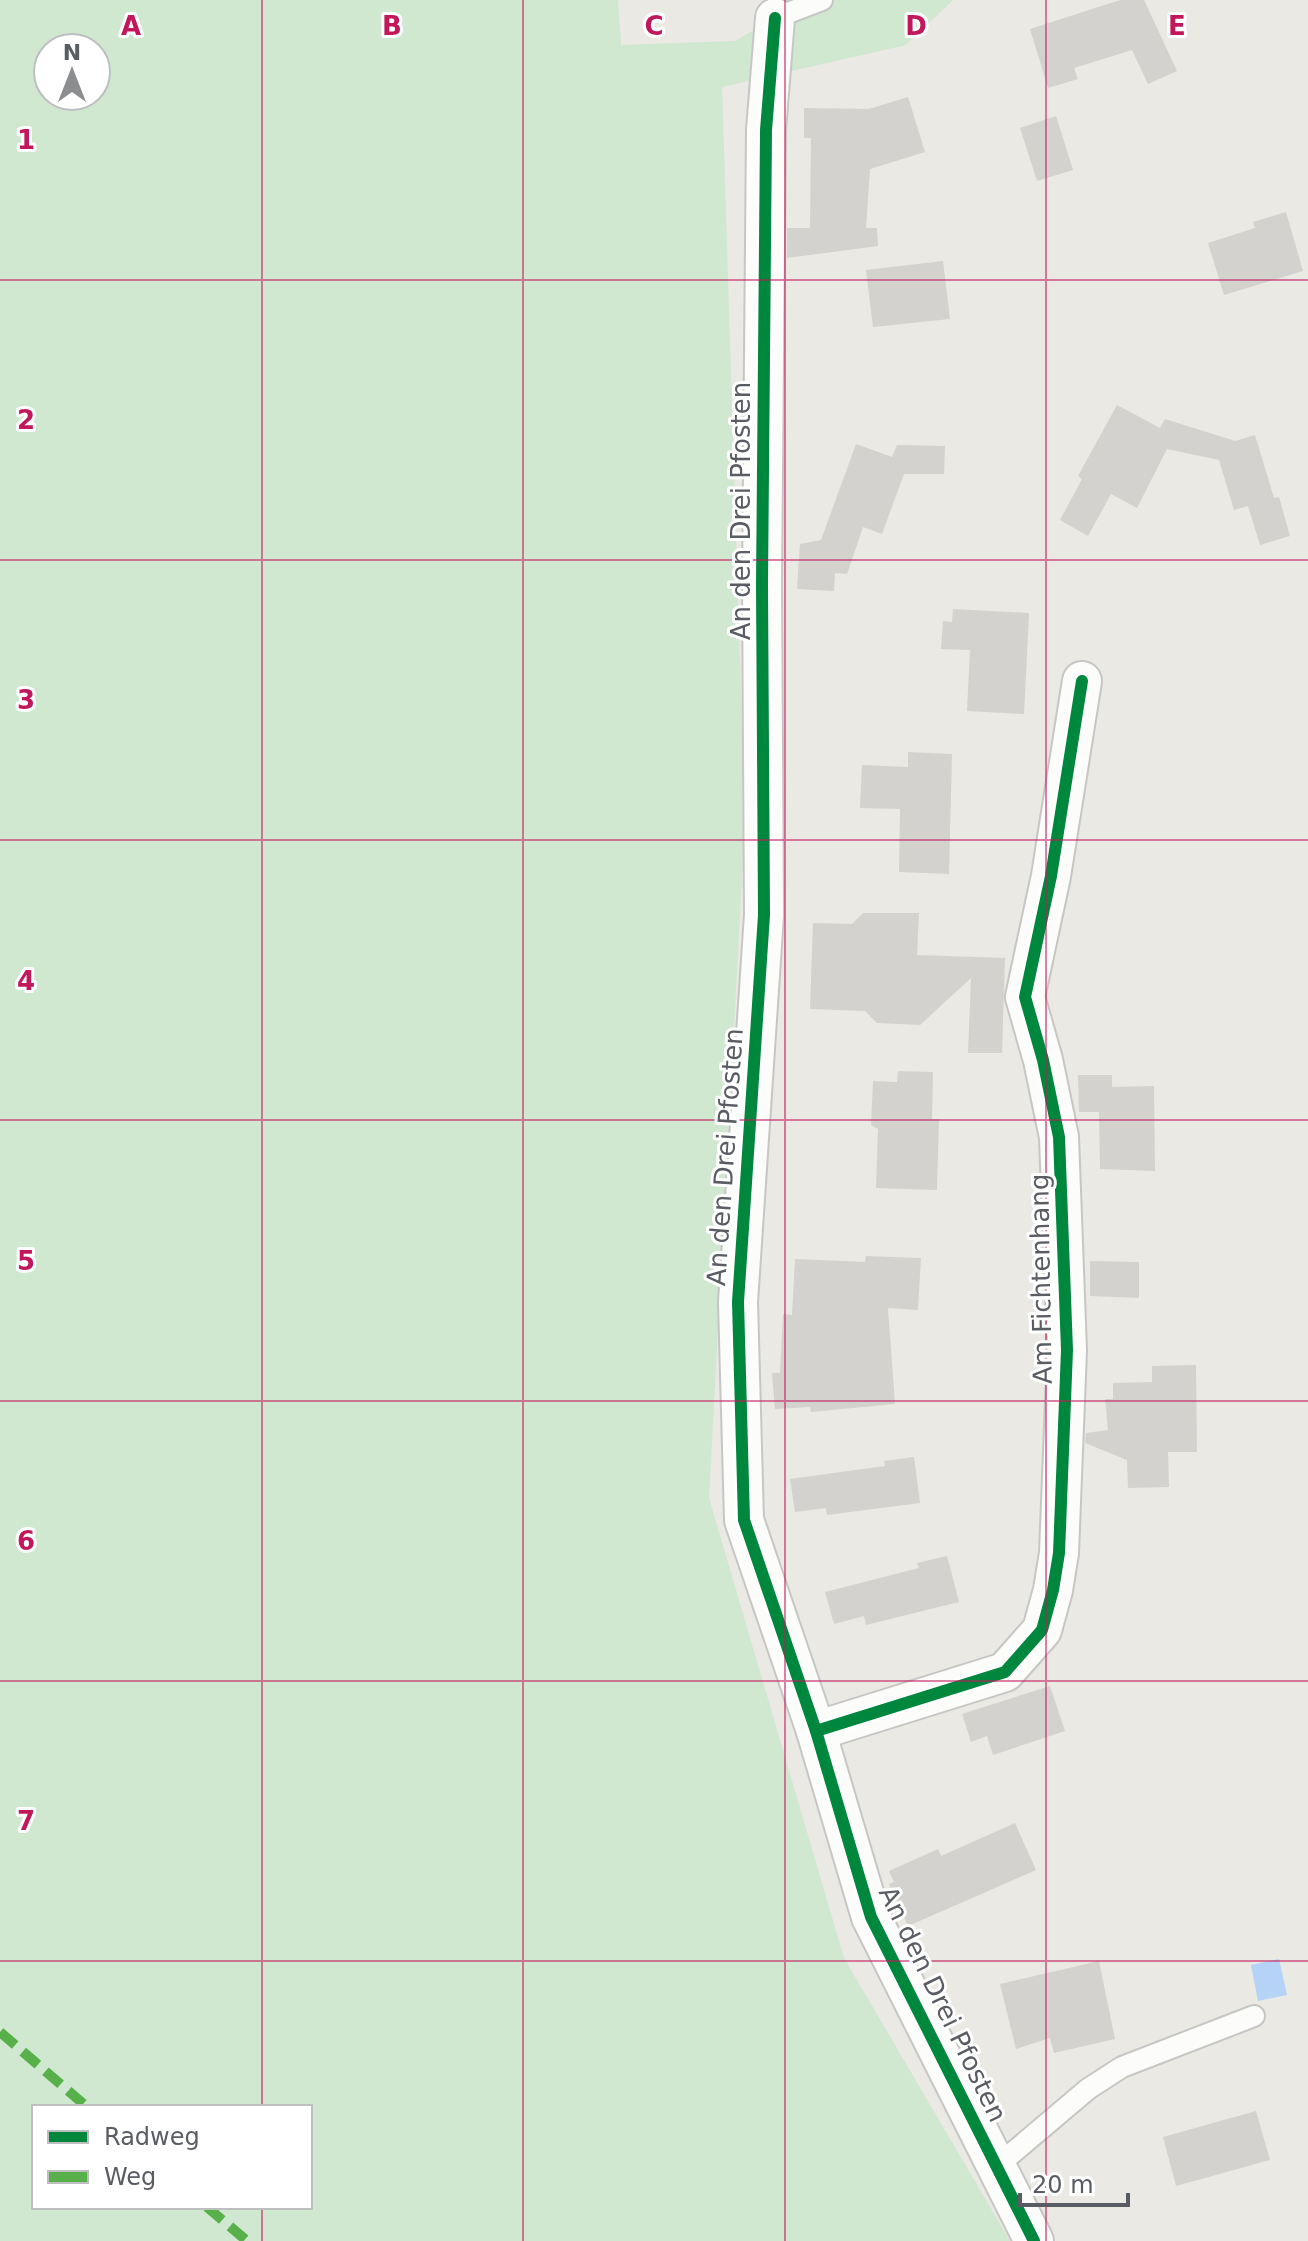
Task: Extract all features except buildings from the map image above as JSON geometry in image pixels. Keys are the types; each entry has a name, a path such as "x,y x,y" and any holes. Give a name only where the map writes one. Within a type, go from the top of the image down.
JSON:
{"street":[{"name":"An den Drei Pfosten","path":"775,18 766,161 762,584 764,915 738,1302 744,1520 816,1731 871,1917 1034,2241"},
{"name":"Am Fichtenhang","path":"816,1731 1005,1672 1042,1630 1053,1590 1059,1553 1067,1350 1059,1137 1043,1060 1025,997 1051,876 1082,681"}],"lane":[{"path":"775,18 822,0"},
{"path":"997,2166 1088,2089 1122,2067 1254,2016"}],"green space":[{"path":"0,0 618,0 621,45 735,41 774,18 766,0 953,0 906,45 722,87 745,822 709,1498 844,1958 1010,2241 0,2241"}],"water":[{"path":"1279,1959 1287,1995 1258,2001 1251,1965"}],"marked path":[{"path":"0,2032 85,2105"},
{"path":"209,2209 247,2241"}],"cycle path":[{"path":"775,18 766,130 762,584 764,915 738,1302 744,1520 816,1731 871,1917 1034,2241"},
{"path":"816,1731 1005,1672 1042,1630 1053,1590 1059,1553 1067,1350 1059,1137 1043,1060 1025,997 1051,876 1082,681"}]}
